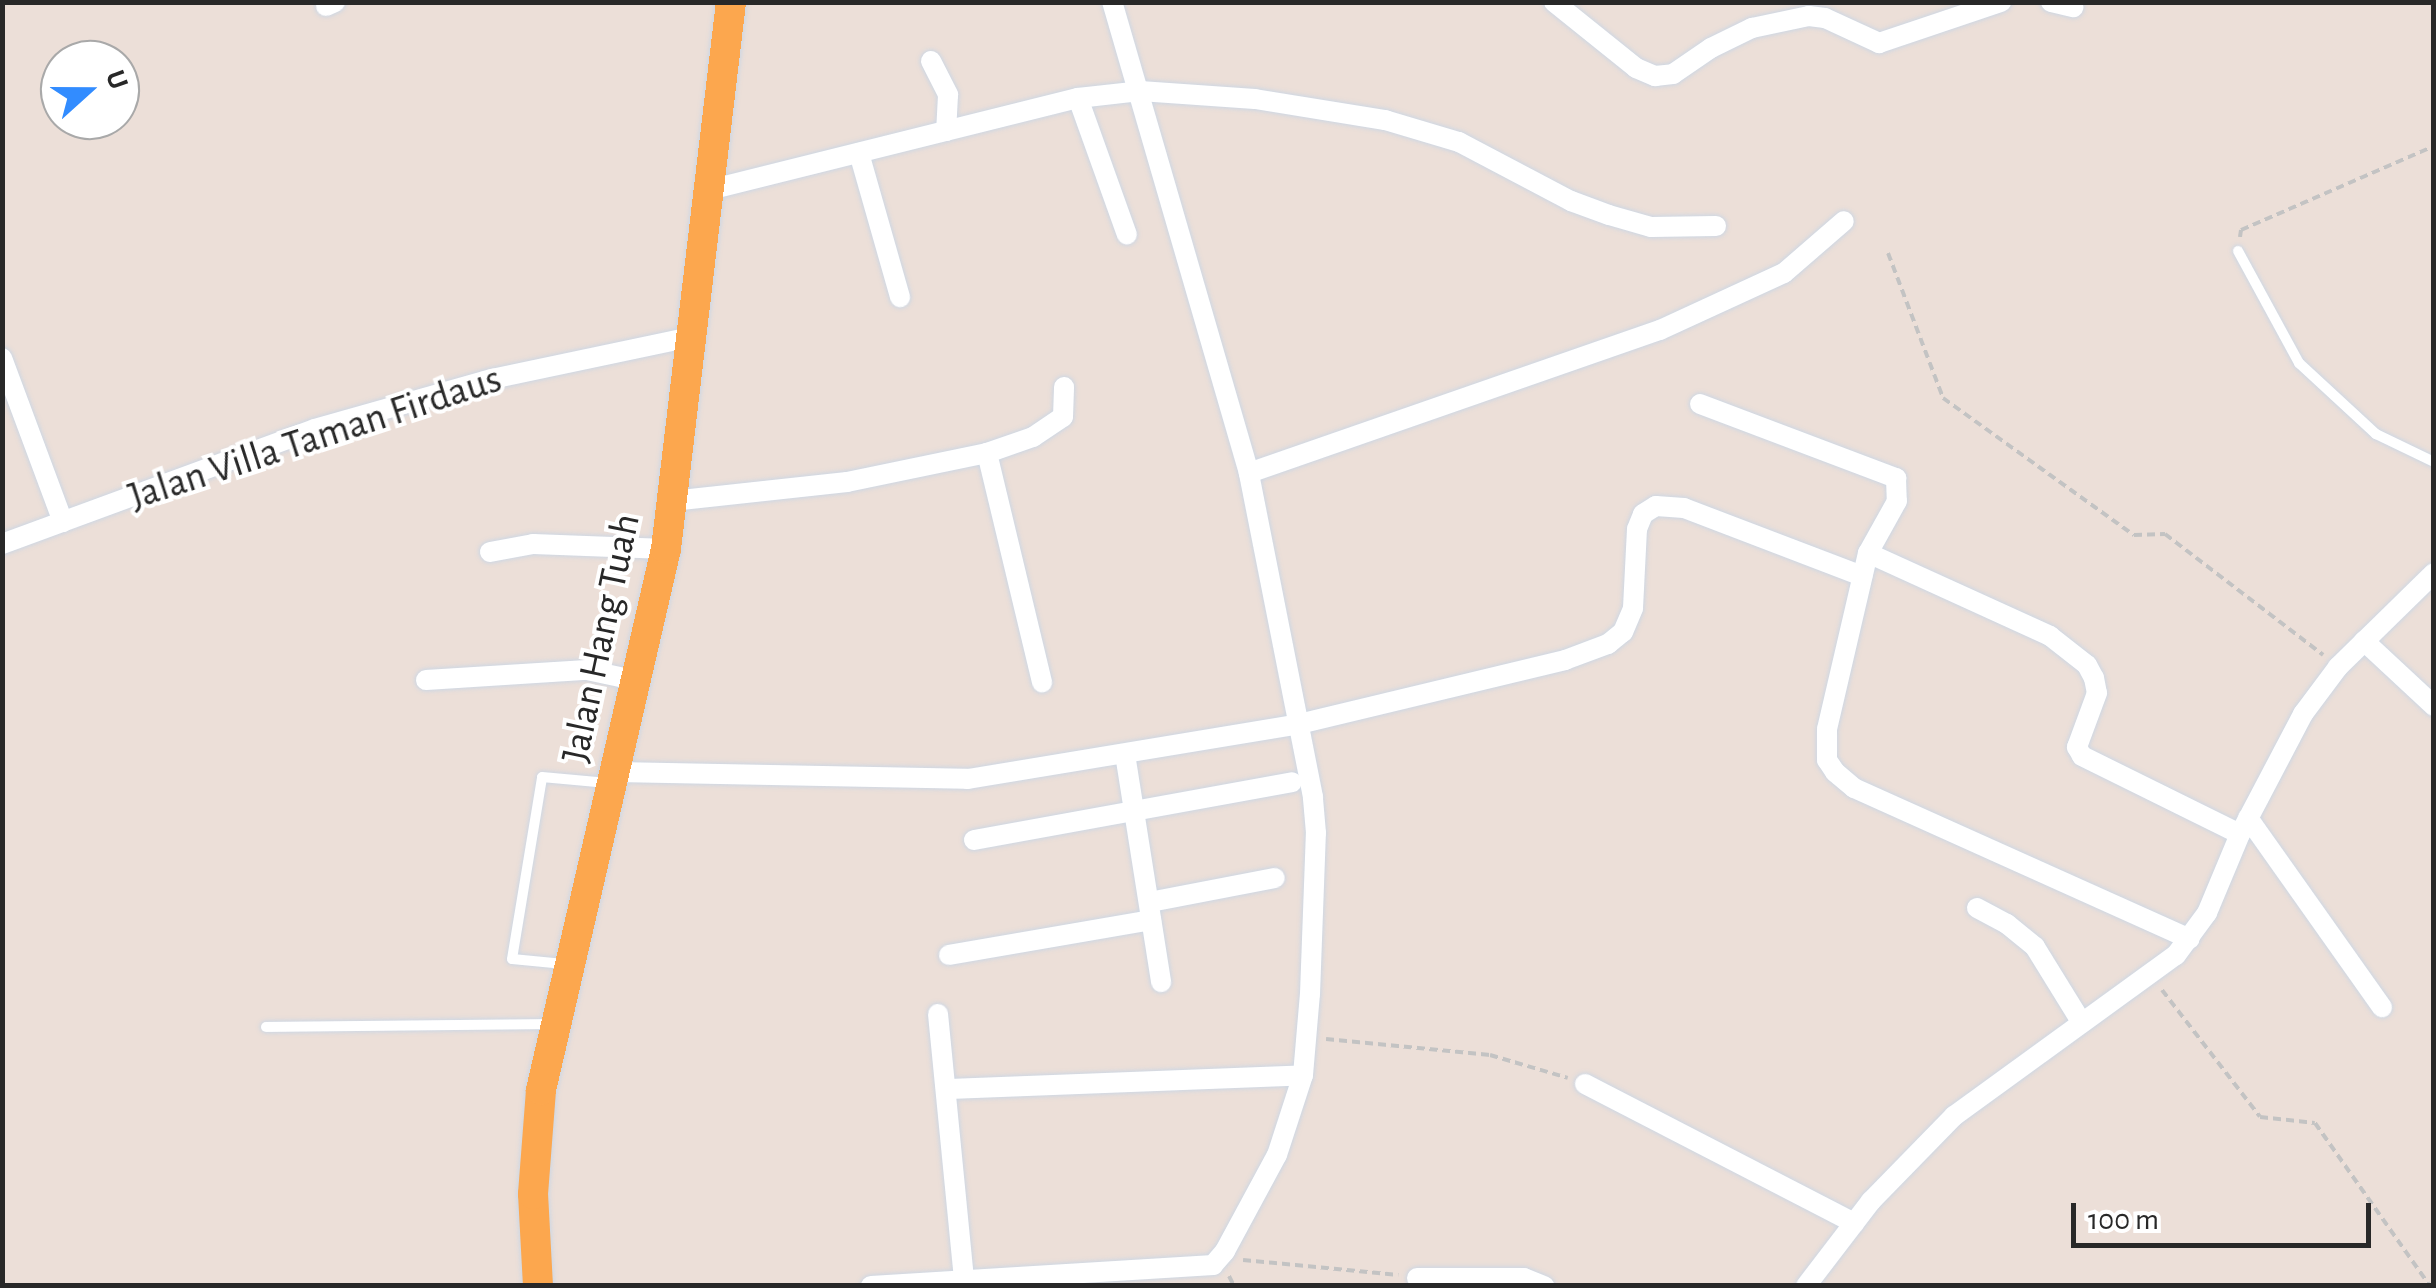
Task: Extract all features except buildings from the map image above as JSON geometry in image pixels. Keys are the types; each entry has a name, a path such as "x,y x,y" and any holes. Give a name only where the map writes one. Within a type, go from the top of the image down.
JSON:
{"main road":[{"name":"Jalan Hang Tuah","path":"538,1286 533,1194 541,1090 666,549 731,2"}],"street":[{"path":"871,1286 964,1278 1025,1280 1213,1265 1225,1251 1277,1155 1302,1074 1316,833 1299,724 1249,473 1112,2"},
{"path":"1554,2 1636,68 1655,76 1673,74 1711,48 1752,28 1809,16 1825,18 1852,34 1879,43 2001,2"},
{"path":"2052,2 2073,7"},
{"path":"930,61 948,95 946,131"},
{"path":"709,190 1078,98 1140,90 1255,99 1385,120 1458,142 1571,201 1608,215 1651,228 1716,226"},
{"path":"1078,98 1127,234"},
{"path":"858,153 900,297"},
{"path":"1249,473 1660,330 1784,273 1844,222"},
{"name":"Jalan Villa Taman Firdaus","path":"2,544 315,429 492,378 691,337"},
{"path":"2,358 64,522"},
{"path":"672,501 847,482 987,454 1033,437 1062,417 1064,387"},
{"path":"1700,404 1896,478 1897,501 1868,553 1827,729 1827,760 1835,772 1854,788 2190,939"},
{"path":"987,454 1042,682"},
{"path":"612,778 968,778 1299,724 1566,660 1608,644 1623,632 1633,608 1637,529 1643,514 1656,506 1684,508 1862,576"},
{"path":"490,552 533,544 666,549"},
{"path":"1868,553 2050,636 2087,665 2097,693 2077,747 2082,756 2244,826 2382,1007"},
{"path":"1806,1286 1854,1223 1954,1116 2150,974 2190,939 2303,714 2338,666 2434,573"},
{"path":"2364,641 2434,706"},
{"path":"426,680 587,670 634,680"},
{"path":"1125,754 1161,982"},
{"path":"974,840 1292,782"},
{"path":"949,955 1150,911 1274,878"},
{"path":"1977,908 2007,924 2035,947 2082,1024"},
{"path":"938,1014 964,1278"},
{"path":"946,1089 1302,1074"},
{"path":"1586,1084 1854,1223"},
{"path":"1418,1278 1524,1278 1544,1286"}],"lane":[{"path":"2238,251 2299,363 2376,434 2434,462"},
{"path":"570,965 512,959 542,777 612,778"},
{"path":"266,1027 556,1024"}],"path":[{"path":"2238,251 2241,230 2434,146"},
{"path":"1888,253 1943,398 2134,534 2165,534 2338,666"},
{"path":"2150,974 2260,1117 2315,1123 2430,1286"},
{"path":"1307,1038 1490,1055 1586,1084"},
{"path":"1225,1251 1244,1260 1418,1278"}]}
